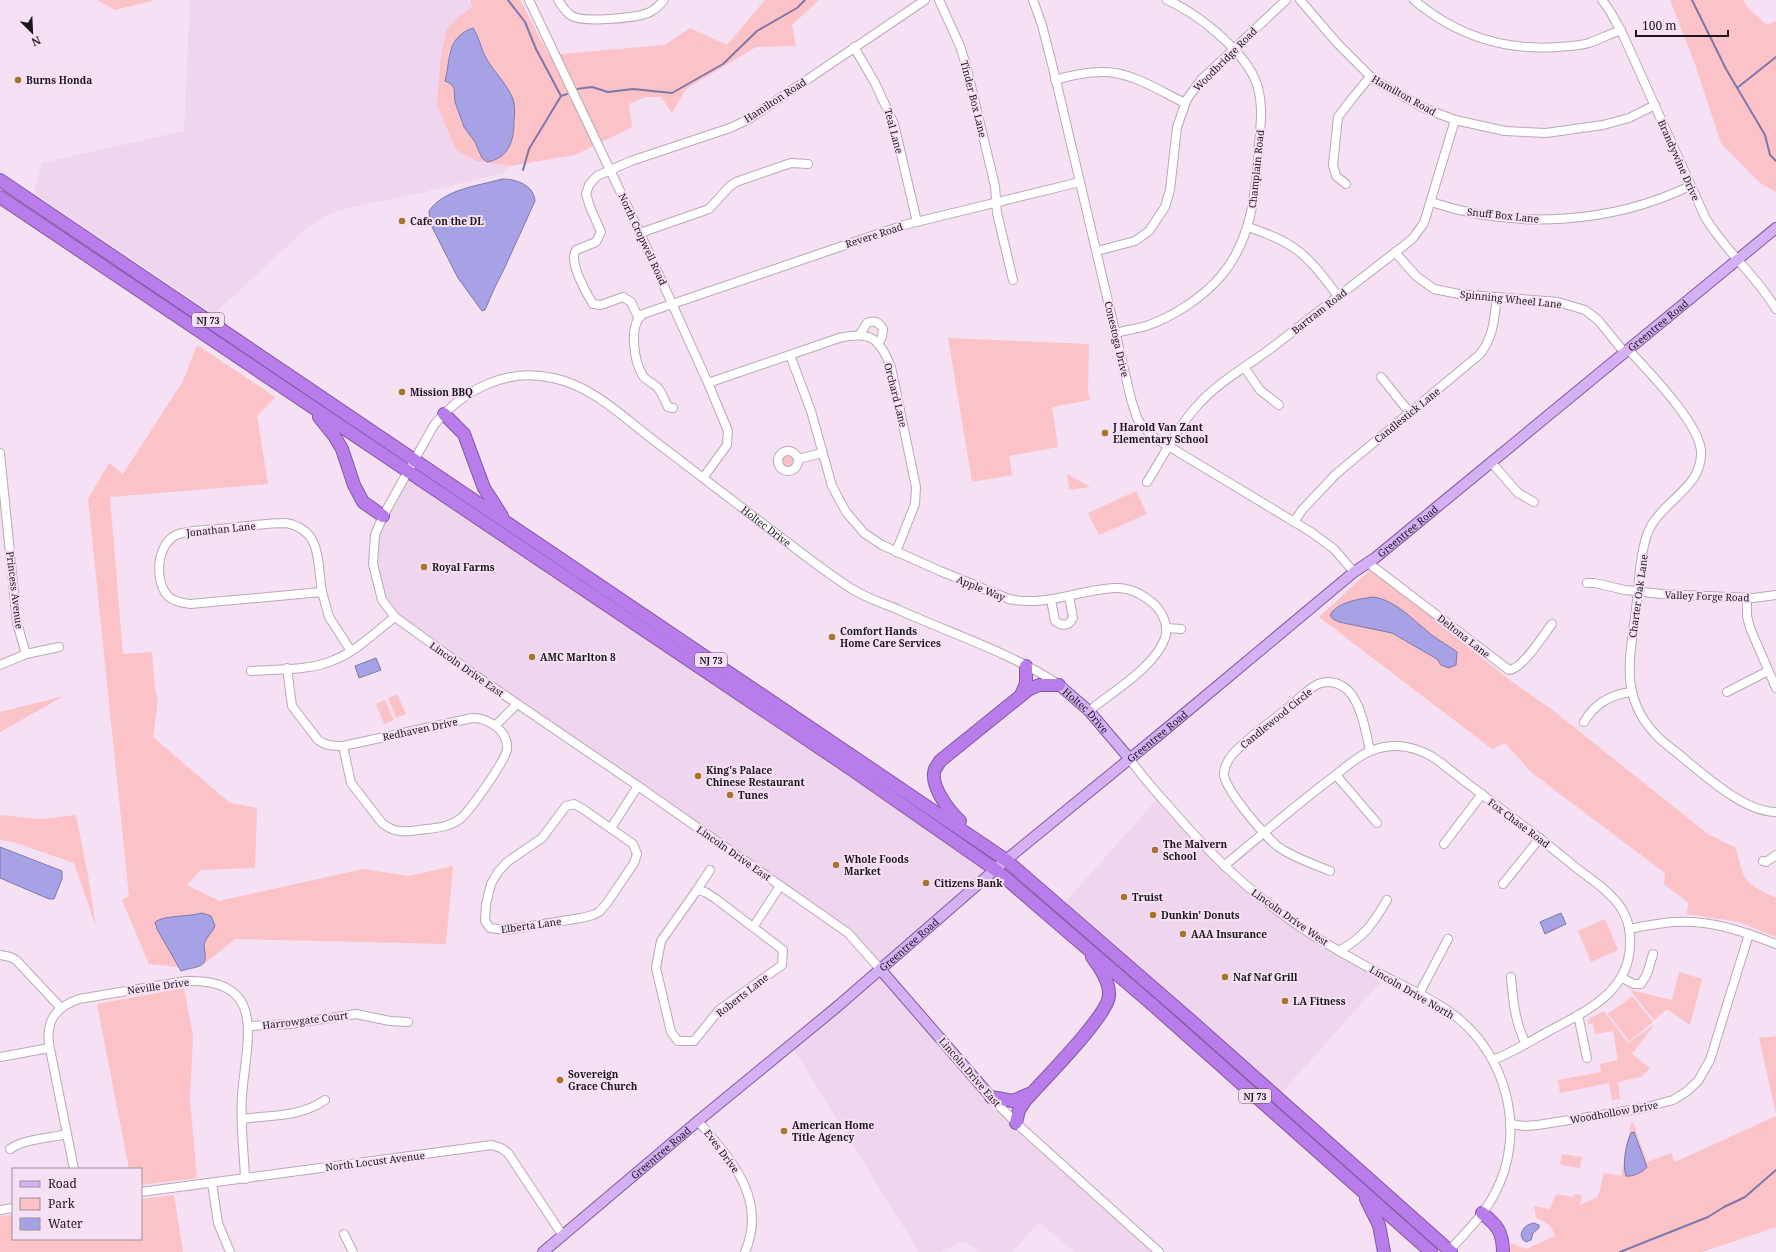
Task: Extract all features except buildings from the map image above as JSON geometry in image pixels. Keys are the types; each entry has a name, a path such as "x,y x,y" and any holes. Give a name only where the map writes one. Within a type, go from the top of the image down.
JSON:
{"highway":[{"name":"NJ 73","path":"0,180 1006,860 1133,970 1450,1251"},
{"name":"NJ 73","path":"0,197 851,769 996,870 1080,940 1431,1252"},
{"path":"296,396 298,401 318,416 328,426 342,448 358,494 363,502 383,516"},
{"path":"444,414 464,434 484,488 504,520"},
{"path":"1021,695 1026,684 1026,666"},
{"path":"972,836 968,828 950,811 940,794 935,780 935,770 940,761 955,747 1028,690 1039,685 1059,685"},
{"path":"1016,1123 1021,1106 1094,1024 1106,1006 1109,996 1108,985 1080,940"},
{"path":"991,1097 1013,1101 1032,1093"},
{"path":"1353,1183 1365,1197 1374,1213 1380,1231 1384,1252"},
{"path":"1482,1213 1494,1223 1498,1229 1503,1244 1503,1252"}],"main road":[{"name":"Greentree Road","path":"543,1252 880,969 1006,860 1354,572 1375,558 1776,228"},
{"name":"Holtec Drive","path":"1059,685 1089,711 1129,758"},
{"name":"Lincoln Drive East","path":"880,969 991,1097"}],"street":[{"name":"North Cropwell Road","path":"529,0 640,233 708,383 728,431 727,445 703,478"},
{"path":"558,0 571,16 582,20 643,15 659,7 664,0"},
{"name":"Hamilton Road","path":"638,317 631,302 623,297 601,305 593,304 574,261 573,257 576,250 596,242 601,232 586,194 587,189 597,176 631,162 730,128 749,119 925,0"},
{"name":"Tinder Box Lane","path":"938,0 960,46 966,65 995,186 996,203 1013,280"},
{"name":"Conestoga Drive","path":"1033,0 1042,25 1056,80 1131,399 1137,418 1148,433 1169,447 1294,522 1327,544 1354,572"},
{"name":"Champlain Road","path":"1116,333 1145,326 1161,319 1186,305 1209,288 1230,265 1248,227 1254,202 1261,103 1254,76 1248,66 1202,20 1186,9 1167,0"},
{"name":"Woodbridge Road","path":"1097,251 1135,241 1149,231 1161,213 1170,190 1177,127 1185,104 1201,80 1286,0"},
{"name":"Hamilton Road","path":"1300,0 1334,40 1370,77 1414,103 1455,120 1505,131 1546,133 1602,125 1628,118 1655,105"},
{"path":"1414,0 1435,17 1460,30 1486,40 1512,46 1538,48 1568,47 1589,43 1621,30"},
{"name":"Brandywine Drive","path":"1602,0 1621,30 1690,186 1710,225 1762,289 1776,309"},
{"name":"Teal Lane","path":"854,48 876,83 892,119 917,222"},
{"path":"1056,80 1091,72 1116,73 1132,77 1148,84 1185,104"},
{"path":"1346,184 1336,176 1333,166 1338,117 1370,77"},
{"name":"Bartram Road","path":"1146,482 1197,406 1219,386 1273,347 1413,238 1419,231 1424,223 1431,202 1455,120"},
{"path":"640,233 709,209 729,187 736,182 791,163 808,164"},
{"name":"Revere Road","path":"638,317 871,236 917,222 1080,182"},
{"name":"Snuff Box Lane","path":"1431,202 1455,210 1490,216 1529,220 1568,219 1627,208 1663,197 1690,186"},
{"path":"1248,227 1277,237 1299,250 1316,267 1338,296"},
{"name":"Spinning Wheel Lane","path":"1395,252 1422,281 1434,289 1497,297 1558,302 1585,310 1598,320 1626,350"},
{"name":"Candlestick Lane","path":"1294,522 1302,510 1336,474 1410,413 1485,348 1492,334 1497,297"},
{"path":"638,317 635,327 634,345 636,360 646,380 658,388 668,407 673,408"},
{"path":"708,383 822,343 853,334 867,336 878,344 882,337 883,329 879,323 867,323 860,334"},
{"name":"Orchard Lane","path":"878,344 883,350 890,367 913,469 916,492 916,504 896,552"},
{"name":"Charter Oak Lane","path":"1626,350 1687,418 1696,433 1701,449 1700,466 1693,479 1655,520 1648,534 1638,592 1629,661 1629,678 1632,692 1643,718 1666,743 1743,802 1763,811 1776,812"},
{"name":"Apple Way","path":"790,355 809,406 832,486 846,512 864,533 896,552 999,597 1024,602 1051,600 1114,588 1131,590 1155,606 1161,613 1166,628"},
{"path":"1244,367 1260,390 1279,405"},
{"name":"Holtec Drive","path":"415,460 434,425 444,414 460,399 490,382 514,376 552,377 576,385 598,398 793,547 852,589 1026,666 1059,685"},
{"path":"1381,377 1410,413"},
{"name":"Princess Avenue","path":"0,452 17,623 26,654"},
{"path":"798,459 822,453"},
{"name":"Lincoln Drive East","path":"415,460 383,516 375,535 373,564 382,600 394,617 848,933 880,969"},
{"path":"1491,462 1518,493 1534,502"},
{"name":"Jonathan Lane","path":"322,592 213,603 182,603 170,598 163,586 160,553 166,543 181,533 279,523 293,524 306,531 315,544 322,592 329,617 351,651"},
{"name":"Deltona Lane","path":"1367,562 1509,670 1514,670 1521,663 1552,624"},
{"name":"Valley Forge Road","path":"1587,583 1595,583 1638,592 1681,596 1747,597 1776,595"},
{"path":"1051,600 1055,621 1060,625 1065,625 1070,623 1073,618 1069,596"},
{"path":"1747,597 1747,616 1750,628 1776,688"},
{"path":"251,671 320,665 351,651 394,617"},
{"path":"1089,711 1140,671 1152,659 1166,638 1166,628 1181,629"},
{"path":"0,665 26,654 59,647"},
{"name":"Redhaven Drive","path":"287,668 292,706 318,740 334,746 343,746 472,718 481,718 496,725"},
{"path":"1727,692 1768,671"},
{"name":"Candlewood Circle","path":"1330,871 1286,852 1274,844 1229,790 1224,778 1225,767 1232,756 1246,742 1308,691 1320,684 1332,682 1343,686 1348,690 1358,708 1370,751"},
{"path":"1584,722 1589,714 1608,698 1620,693 1632,692"},
{"path":"343,746 351,783 374,814 387,827 400,832 448,826 465,815 503,762 507,749 506,742 496,725 517,704"},
{"name":"Fox Chase Road","path":"1224,866 1361,755 1370,751 1396,746 1424,752 1440,762 1540,838 1609,894 1621,908 1629,929 1630,952 1626,970 1622,978 1605,998 1526,1044 1493,1060"},
{"name":"Lincoln Drive West","path":"1129,758 1148,785 1224,866 1274,908 1302,928 1339,951"},
{"path":"1336,775 1377,823"},
{"path":"611,828 638,786"},
{"path":"1444,844 1482,794"},
{"name":"Elberta Lane","path":"574,804 579,806 611,828 633,844 637,854 634,863 599,912 581,918 506,930 495,930 487,925 485,916 486,904 491,884 498,872 507,862 542,838 566,806 574,804"},
{"path":"1503,884 1540,838"},
{"path":"1763,861 1766,862 1776,854"},
{"path":"697,890 710,870"},
{"path":"754,926 780,886"},
{"name":"Roberts Lane","path":"697,890 705,892 716,899 754,926 783,950 782,965 719,1010 694,1041 678,1041 671,1032 656,968 661,941 697,890"},
{"path":"1339,951 1354,942 1367,930 1374,922 1387,900"},
{"path":"1629,929 1660,923 1683,922 1714,925 1749,934 1776,944"},
{"name":"Woodhollow Drive","path":"1510,1124 1538,1126 1644,1108 1673,1100 1686,1092 1703,1075 1712,1056 1749,934"},
{"path":"1419,994 1448,939"},
{"name":"Lincoln Drive North","path":"1339,951 1439,1005 1463,1022 1482,1042 1493,1060"},
{"path":"1622,978 1634,984 1641,984 1647,974 1653,954"},
{"path":"0,955 16,960 61,1008 50,1022 48,1036 49,1048 74,1168"},
{"path":"1511,976 1517,1022 1519,1031 1526,1044"},
{"name":"Neville Drive","path":"61,1008 71,1002 88,997 186,981 202,981 225,987 237,997 246,1010 249,1026 242,1118 245,1178"},
{"name":"Harrowgate Court","path":"249,1026 290,1024 356,1014 390,1021 408,1022"},
{"path":"1578,1015 1587,1058"},
{"path":"0,1057 49,1048"},
{"path":"1450,1251 1482,1213 1494,1196 1505,1168 1510,1143 1510,1124 1506,1094 1493,1060"},
{"name":"Lincoln Drive East","path":"991,1097 1016,1123 1159,1252"},
{"path":"242,1118 302,1112 325,1100"},
{"name":"Eves Drive","path":"698,1121 734,1166 748,1194 752,1215 752,1225 751,1236 745,1252"},
{"path":"10,1149 15,1145 25,1142 67,1134"},
{"name":"North Locust Avenue","path":"142,1192 492,1145 501,1148 508,1153 563,1236"},
{"path":"212,1183 218,1223 230,1252"},
{"path":"0,1210 12,1208"},
{"path":"344,1234 353,1252"}],"shaded area":[{"path":"190,0 467,0 472,7 458,17 447,29 447,127 456,150 476,161 510,166 503,173 421,193 352,207 328,214 309,226 214,314 34,193 42,163 184,131"},
{"path":"409,472 996,870 881,969 1008,1112 1165,1252 1074,1252 1039,1222 1012,1252 981,1252 963,1241 940,1252 919,1252 791,1045 880,970 848,933 395,617 382,600 373,564 375,535"},
{"path":"1160,796 1260,898 1386,976 1277,1098 1061,907"}],"green space":[{"path":"97,0 155,0 115,10"},
{"path":"470,0 520,0 549,55 665,45 690,28 727,45 765,0 819,0 792,25 796,46 756,47 686,89 672,113 661,97 645,97 629,104 632,127 575,155 510,166 476,161 456,150 437,105 441,56 447,29 458,17 472,7","holes":["473,28 479,37 483,52 491,68 513,99 515,113 514,133 494,160 487,162 483,158 476,144 462,123 453,88 451,84 446,83 449,50 463,32"]},
{"path":"1670,0 1743,0 1747,7 1767,25 1776,21 1776,192 1760,183 1721,143 1695,64"},
{"path":"948,338 1089,344 1088,391 1090,400 1052,407 1058,447 1009,456 1012,475 972,482"},
{"path":"197,345 275,397 257,416 268,484 110,497 123,654 152,652 155,689 158,700 153,737 230,803 257,808 255,868 201,870 187,885 219,901 363,869 409,876 453,866 446,944 235,939 203,965 187,968 149,964 122,900 129,896 88,499 109,463 123,474 183,381"},
{"path":"788,451 795,454 798,461 795,468 788,471 781,468 778,461 781,454"},
{"path":"1067,474 1090,487 1069,490"},
{"path":"1136,491 1147,514 1099,535 1088,513"},
{"path":"1371,569 1511,681 1555,712 1708,834 1736,848 1741,868 1747,880 1758,889 1776,898 1776,937 1739,922 1686,914 1689,903 1664,884 1665,873 1532,773 1505,743 1492,749 1319,617"},
{"path":"397,694 406,714 396,718 388,698"},
{"path":"64,696 0,732 0,712"},
{"path":"385,700 394,720 384,724 376,704"},
{"path":"0,815 41,819 76,815 96,927 74,863 13,842 0,840"},
{"path":"1605,919 1618,950 1591,962 1578,931"},
{"path":"1679,972 1702,979 1690,1025 1667,1009 1654,1020 1630,990 1672,1000"},
{"path":"184,988 193,1036 190,1099 197,1178 142,1185 142,1168 129,1168 97,1004"},
{"path":"1632,996 1653,1022 1629,1041 1608,1014"},
{"path":"1604,1011 1628,1043 1655,1024 1632,1054 1650,1068 1641,1077 1618,1082 1620,1099 1612,1100 1609,1083 1560,1093 1558,1080 1601,1072 1600,1064 1618,1060 1613,1031 1595,1034 1593,1023 1587,1025 1589,1019"},
{"path":"1776,1036 1776,1114 1759,1038"},
{"path":"1776,1116 1776,1227 1702,1252 1510,1252 1511,1243 1526,1249 1555,1236 1548,1224 1536,1218 1534,1206 1550,1209 1556,1194 1574,1197 1575,1194 1582,1195 1580,1205 1598,1197 1604,1173 1621,1176 1631,1123 1633,1122 1647,1162 1671,1153 1675,1162"},
{"path":"1562,1154 1582,1157 1580,1168 1560,1165"},
{"path":"174,1195 183,1252 0,1252 0,1216 12,1215 12,1240 142,1240 142,1199"}],"water":[{"path":"473,28 486,58 504,83 513,99 515,116 513,135 509,148 500,157 487,162 482,158 475,142 464,127 455,102 454,88 451,84 445,81 453,44 464,32"},
{"path":"502,179 513,180 528,187 534,195 535,201 485,310 482,311 458,278 430,223 429,211 435,204 452,193 472,186"},
{"path":"1373,597 1389,602 1397,607 1433,636 1457,652 1456,665 1449,668 1441,665 1437,659 1392,633 1339,622 1333,619 1330,615 1343,604"},
{"path":"376,658 381,670 359,678 355,666"},
{"path":"0,847 62,871 62,879 54,899 49,899 0,878"},
{"path":"202,913 211,916 215,926 204,943 204,962 198,967 181,971 157,929 155,922 164,918"},
{"path":"1561,913 1566,924 1545,934 1540,922"},
{"path":"1634,1132 1647,1167 1638,1174 1626,1176 1624,1166 1626,1148 1631,1133"},
{"path":"1534,1223 1539,1225 1539,1228 1533,1233 1531,1240 1526,1242 1523,1240 1521,1235 1522,1230 1527,1225"}],"waterway":[{"path":"508,0 525,22 536,49 561,96"},
{"path":"577,89 592,87 608,92 633,89 672,93 723,64 757,31 797,8 805,0"},
{"path":"1692,0 1726,69 1765,135 1770,155 1776,161"},
{"path":"1737,88 1776,57"},
{"path":"561,96 567,94"},
{"path":"523,170 529,149 561,96"},
{"path":"1620,1252 1708,1217 1745,1197 1776,1170"}],"place":[{"name":"Burns Honda","path":"18,80"},
{"name":"Cafe on the DL","path":"402,221"},
{"name":"Mission BBQ","path":"402,392"},
{"name":"J Harold Van Zant Elementary School","path":"1105,433"},
{"name":"Royal Farms","path":"424,567"},
{"name":"Comfort Hands Home Care Services","path":"832,637"},
{"name":"AMC Marlton 8","path":"532,657"},
{"name":"King's Palace Chinese Restaurant","path":"698,776"},
{"name":"Tunes","path":"730,795"},
{"name":"The Malvern School","path":"1155,850"},
{"name":"Whole Foods Market","path":"836,865"},
{"name":"Citizens Bank","path":"926,883"},
{"name":"Truist","path":"1124,897"},
{"name":"Dunkin' Donuts","path":"1153,915"},
{"name":"AAA Insurance","path":"1183,934"},
{"name":"Naf Naf Grill","path":"1225,977"},
{"name":"LA Fitness","path":"1285,1001"},
{"name":"Sovereign Grace Church","path":"560,1080"},
{"name":"American Home Title Agency","path":"784,1131"}]}
